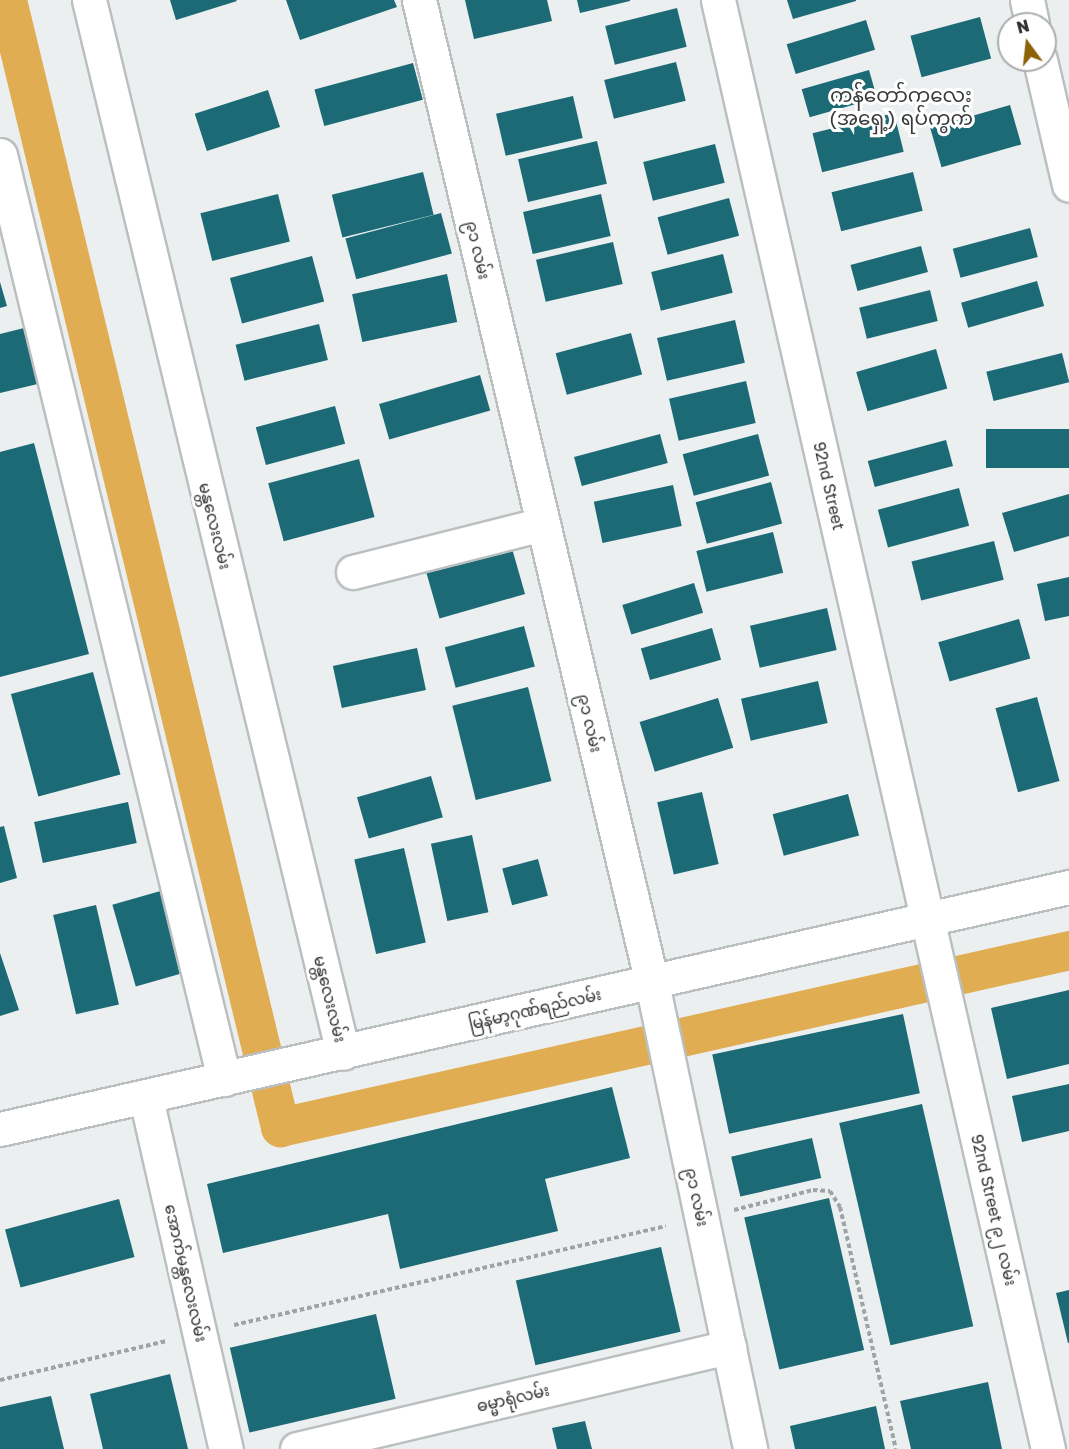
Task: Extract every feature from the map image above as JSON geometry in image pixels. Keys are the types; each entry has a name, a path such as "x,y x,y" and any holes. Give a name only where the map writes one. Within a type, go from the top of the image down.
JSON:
{"street":[{"name":"မန္တလေးလမ်း","path":"89,0 343,1053"},
{"name":"၉၁ လမ်း","path":"419,0 652,983 750,1449"},
{"name":"92nd Street","path":"718,0 941,972"},
{"path":"1043,72 1069,185"},
{"path":"0,155 224,1079"},
{"path":"353,572 543,524"},
{"name":"မြန်မာ့ဂုဏ်ရည်လမ်း","path":"0,1130 1069,887"},
{"name":"92nd Street ၉၂ လမ်း","path":"941,972 1048,1449"},
{"name":"အောက်မန္တလေးလမ်း","path":"146,1098 226,1449"},
{"name":"ဓမ္မာရုံလမ်း","path":"297,1449 729,1347"}],"path":[{"path":"0,1380 702,1218 813,1190 830,1191 840,1207 896,1449"}],"building":[{"path":"170,0 236,0 237,1 176,20"},
{"path":"286,0 394,0 397,7 300,40"},
{"path":"465,0 547,0 552,21 474,39"},
{"path":"577,0 630,0 630,1 580,13"},
{"path":"787,0 856,0 856,1 793,19"},
{"path":"677,8 687,47 615,65 605,26"},
{"path":"980,17 991,59 922,77 910,36"},
{"path":"866,20 875,50 796,74 787,44"},
{"path":"676,62 686,101 614,119 604,80"},
{"path":"413,63 423,100 324,126 314,89"},
{"path":"869,70 877,98 810,117 802,89"},
{"path":"268,90 280,127 207,151 195,114"},
{"path":"573,96 583,138 506,156 496,114"},
{"path":"1010,105 1021,144 942,167 930,128"},
{"path":"894,113 904,152 822,172 812,133"},
{"path":"597,141 607,184 528,202 518,159"},
{"path":"715,144 725,183 653,201 643,162"},
{"path":"423,172 434,215 342,237 332,195"},
{"path":"913,172 923,211 841,231 831,192"},
{"path":"278,194 290,242 212,261 200,213"},
{"path":"601,194 611,236 533,254 523,212"},
{"path":"729,198 739,236 668,255 658,217"},
{"path":"441,213 452,254 356,279 345,239"},
{"path":"1030,228 1038,257 960,278 953,249"},
{"path":"613,242 623,284 546,302 536,260"},
{"path":"921,246 928,272 857,291 850,265"},
{"path":"723,254 733,293 661,311 651,272"},
{"path":"312,256 324,301 242,323 230,278"},
{"path":"447,274 457,322 362,342 352,294"},
{"path":"1037,281 1044,306 968,328 961,303"},
{"path":"0,282 7,306 0,308"},
{"path":"930,290 938,321 867,339 859,308"},
{"path":"735,320 745,363 667,381 657,338"},
{"path":"319,324 328,360 245,381 236,345"},
{"path":"32,326 46,382 0,393 0,334"},
{"path":"631,333 642,375 567,395 556,353"},
{"path":"936,349 947,388 868,411 856,372"},
{"path":"1062,353 1069,382 994,401 986,372"},
{"path":"480,375 490,411 389,440 379,404"},
{"path":"746,381 756,423 679,441 669,399"},
{"path":"335,406 345,444 266,465 256,427"},
{"path":"986,429 1069,429 1069,468 986,468"},
{"path":"660,434 668,463 582,486 574,457"},
{"path":"758,434 769,476 694,496 683,454"},
{"path":"946,440 953,466 875,487 868,461"},
{"path":"34,443 89,654 0,677 0,452"},
{"path":"359,459 375,517 284,541 268,483"},
{"path":"771,482 782,524 707,544 696,502"},
{"path":"673,485 682,526 603,543 594,502"},
{"path":"959,488 969,526 888,547 878,510"},
{"path":"1069,494 1069,536 1014,552 1002,513"},
{"path":"773,532 783,573 707,592 696,551"},
{"path":"994,541 1004,580 921,600 912,562"},
{"path":"511,545 525,594 440,619 425,570"},
{"path":"1069,577 1069,616 1045,621 1037,584"},
{"path":"694,583 703,613 631,635 622,605"},
{"path":"827,608 837,650 760,668 750,626"},
{"path":"1019,619 1030,658 950,682 938,642"},
{"path":"524,626 535,667 456,688 445,647"},
{"path":"712,628 721,660 650,680 641,648"},
{"path":"417,648 426,690 342,708 333,666"},
{"path":"93,672 120,774 38,796 11,694"},
{"path":"818,681 828,723 751,741 741,699"},
{"path":"528,687 551,781 476,800 452,706"},
{"path":"1037,697 1060,781 1018,792 995,708"},
{"path":"718,698 733,748 655,772 640,722"},
{"path":"431,776 443,817 369,839 357,797"},
{"path":"702,792 719,864 674,874 657,802"},
{"path":"848,794 859,836 784,856 773,814"},
{"path":"128,802 137,843 43,863 34,822"},
{"path":"4,826 17,878 0,883 0,827"},
{"path":"472,835 488,912 447,921 431,844"},
{"path":"404,848 426,943 376,954 354,859"},
{"path":"538,859 548,896 512,905 502,869"},
{"path":"171,888 194,970 136,987 112,905"},
{"path":"96,905 119,1004 76,1014 53,915"},
{"path":"0,953 19,1010 0,1016"},
{"path":"1069,990 1069,1064 1007,1079 991,1008"},
{"path":"903,1014 920,1093 729,1134 712,1055"},
{"path":"1069,1084 1069,1131 1022,1142 1012,1096"},
{"path":"612,1087 630,1158 545,1179 558,1231 400,1269 388,1214 223,1253 207,1184"},
{"path":"922,1104 973,1326 890,1345 839,1123"},
{"path":"812,1138 821,1178 740,1197 731,1157"},
{"path":"829,1198 864,1350 779,1370 744,1218"},
{"path":"119,1199 135,1257 21,1287 5,1230"},
{"path":"661,1247 681,1332 535,1365 516,1281"},
{"path":"1069,1290 1069,1343 1068,1343 1056,1293"},
{"path":"376,1314 396,1399 249,1433 230,1348"},
{"path":"170,1374 188,1449 103,1449 90,1394"},
{"path":"988,1382 1002,1449 911,1449 900,1401"},
{"path":"51,1396 64,1449 0,1449 0,1407"},
{"path":"876,1406 885,1449 795,1449 790,1426"},
{"path":"585,1421 592,1449 557,1449 552,1428"}],"waterway":[{"path":"7,0 280,1127 1069,950"}],"district":[{"name":"ကန်တော်ကလေး (အရှေ့) ရပ်ကွက်","path":"901,106"}]}
